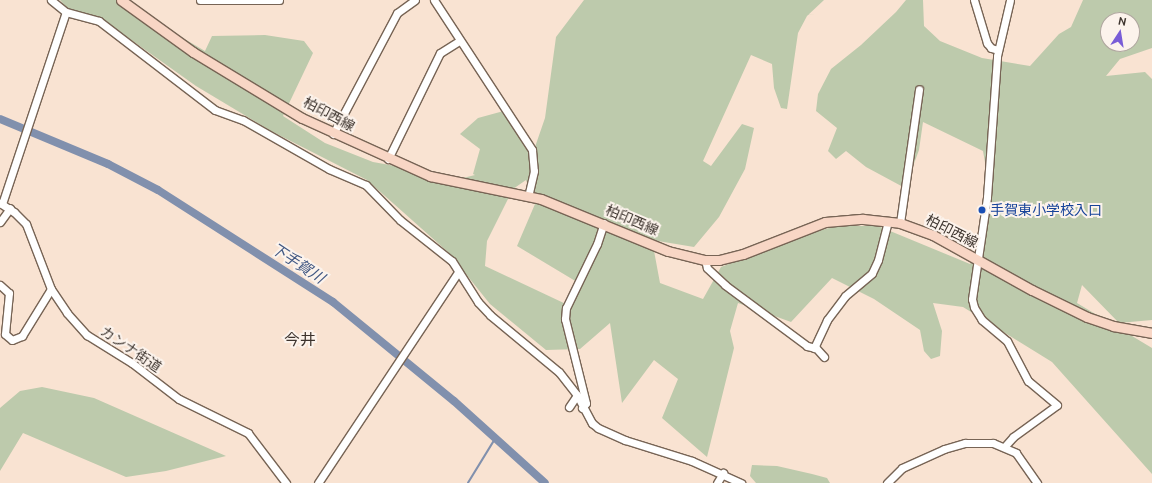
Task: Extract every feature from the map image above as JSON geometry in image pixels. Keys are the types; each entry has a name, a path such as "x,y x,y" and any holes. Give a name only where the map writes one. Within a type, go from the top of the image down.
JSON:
{"main road":[{"name":"柏印西線","path":"121,0 193,52 333,134 388,159 449,182 528,196 604,223 668,250 705,260 719,260 743,254 825,222 863,219 900,223 933,234 978,260 1088,317 1113,326 1152,333"}],"street":[{"path":"200,0 279,0"},
{"path":"333,134 397,14 415,0"},
{"path":"434,0 459,41 532,150 534,171 528,196"},
{"path":"974,0 987,43 991,48 998,50"},
{"path":"1005,446 1013,437 1057,405 1028,381 1006,341 977,314 972,299 987,197 998,50 1010,0"},
{"path":"54,1 66,12 100,21 215,110 243,120 328,169 366,185 400,220 452,261 482,307 559,372 577,395 582,408 592,423 606,432 723,473 741,483"},
{"path":"1,204 66,12"},
{"path":"388,159 440,53 459,41"},
{"path":"900,223 920,89"},
{"name":"カンナ街道","path":"1,204 10,208 19,216 31,234 51,289 67,313 93,340 132,363 179,399 248,433 286,483"},
{"path":"0,222 10,208"},
{"path":"814,348 827,320 846,296 872,273 878,260 888,221"},
{"path":"582,408 586,403 565,319 566,308 598,244 604,223"},
{"path":"705,260 707,268 725,284 807,346 814,348 824,357"},
{"path":"318,483 458,272"},
{"path":"0,285 9,293 5,334 12,340 22,336 51,289"},
{"path":"569,407 577,395"},
{"path":"887,483 902,468 958,444 993,443 1005,446 1020,458 1038,483"},
{"path":"717,483 723,473"}],"green space":[{"path":"60,0 118,0 205,51 212,36 265,35 304,41 313,53 283,116 325,143 373,162 463,178 475,175 473,174 480,149 460,134 478,118 511,109 535,147 545,118 556,37 584,0 824,0 807,16 798,33 787,109 781,108 774,88 772,64 751,55 703,161 711,166 742,124 754,128 745,169 719,217 694,247 652,240 660,283 703,299 721,267 798,237 836,226 878,226 970,264 981,249 987,223 989,185 983,151 923,122 919,150 905,188 866,167 846,151 836,159 828,151 837,128 816,111 818,94 831,69 861,45 896,12 906,0 923,0 924,26 940,41 982,58 1030,66 1059,34 1071,27 1083,0 1152,0 1152,48 1120,59 1106,76 1145,72 1152,79 1152,320 1119,323 1082,285 1077,303 1152,348 1152,474 1052,362 963,307 933,303 942,331 940,356 931,359 924,351 920,330 874,299 832,278 791,322 738,303 730,331 734,348 707,457 662,418 678,379 654,360 622,403 610,323 580,349 546,350 490,304 449,253 367,180 271,131 196,86 99,17 85,16 67,8","holes":["526,180 535,204 517,246 577,282 568,305 485,266 487,241 513,189"]},
{"path":"42,387 94,398 226,456 166,471 126,477 23,433 0,471 0,408 20,391"},
{"path":"752,465 777,466 812,474 827,478 830,483 756,483 750,476"}],"waterway":[{"name":"下手賀川","path":"0,119 108,164 158,190 333,302 454,401 545,483"},
{"path":"468,483 495,439"}],"place":[{"name":"手賀東小学校入口","path":"982,210"}],"district":[{"name":"今井","path":"300,339"}]}
